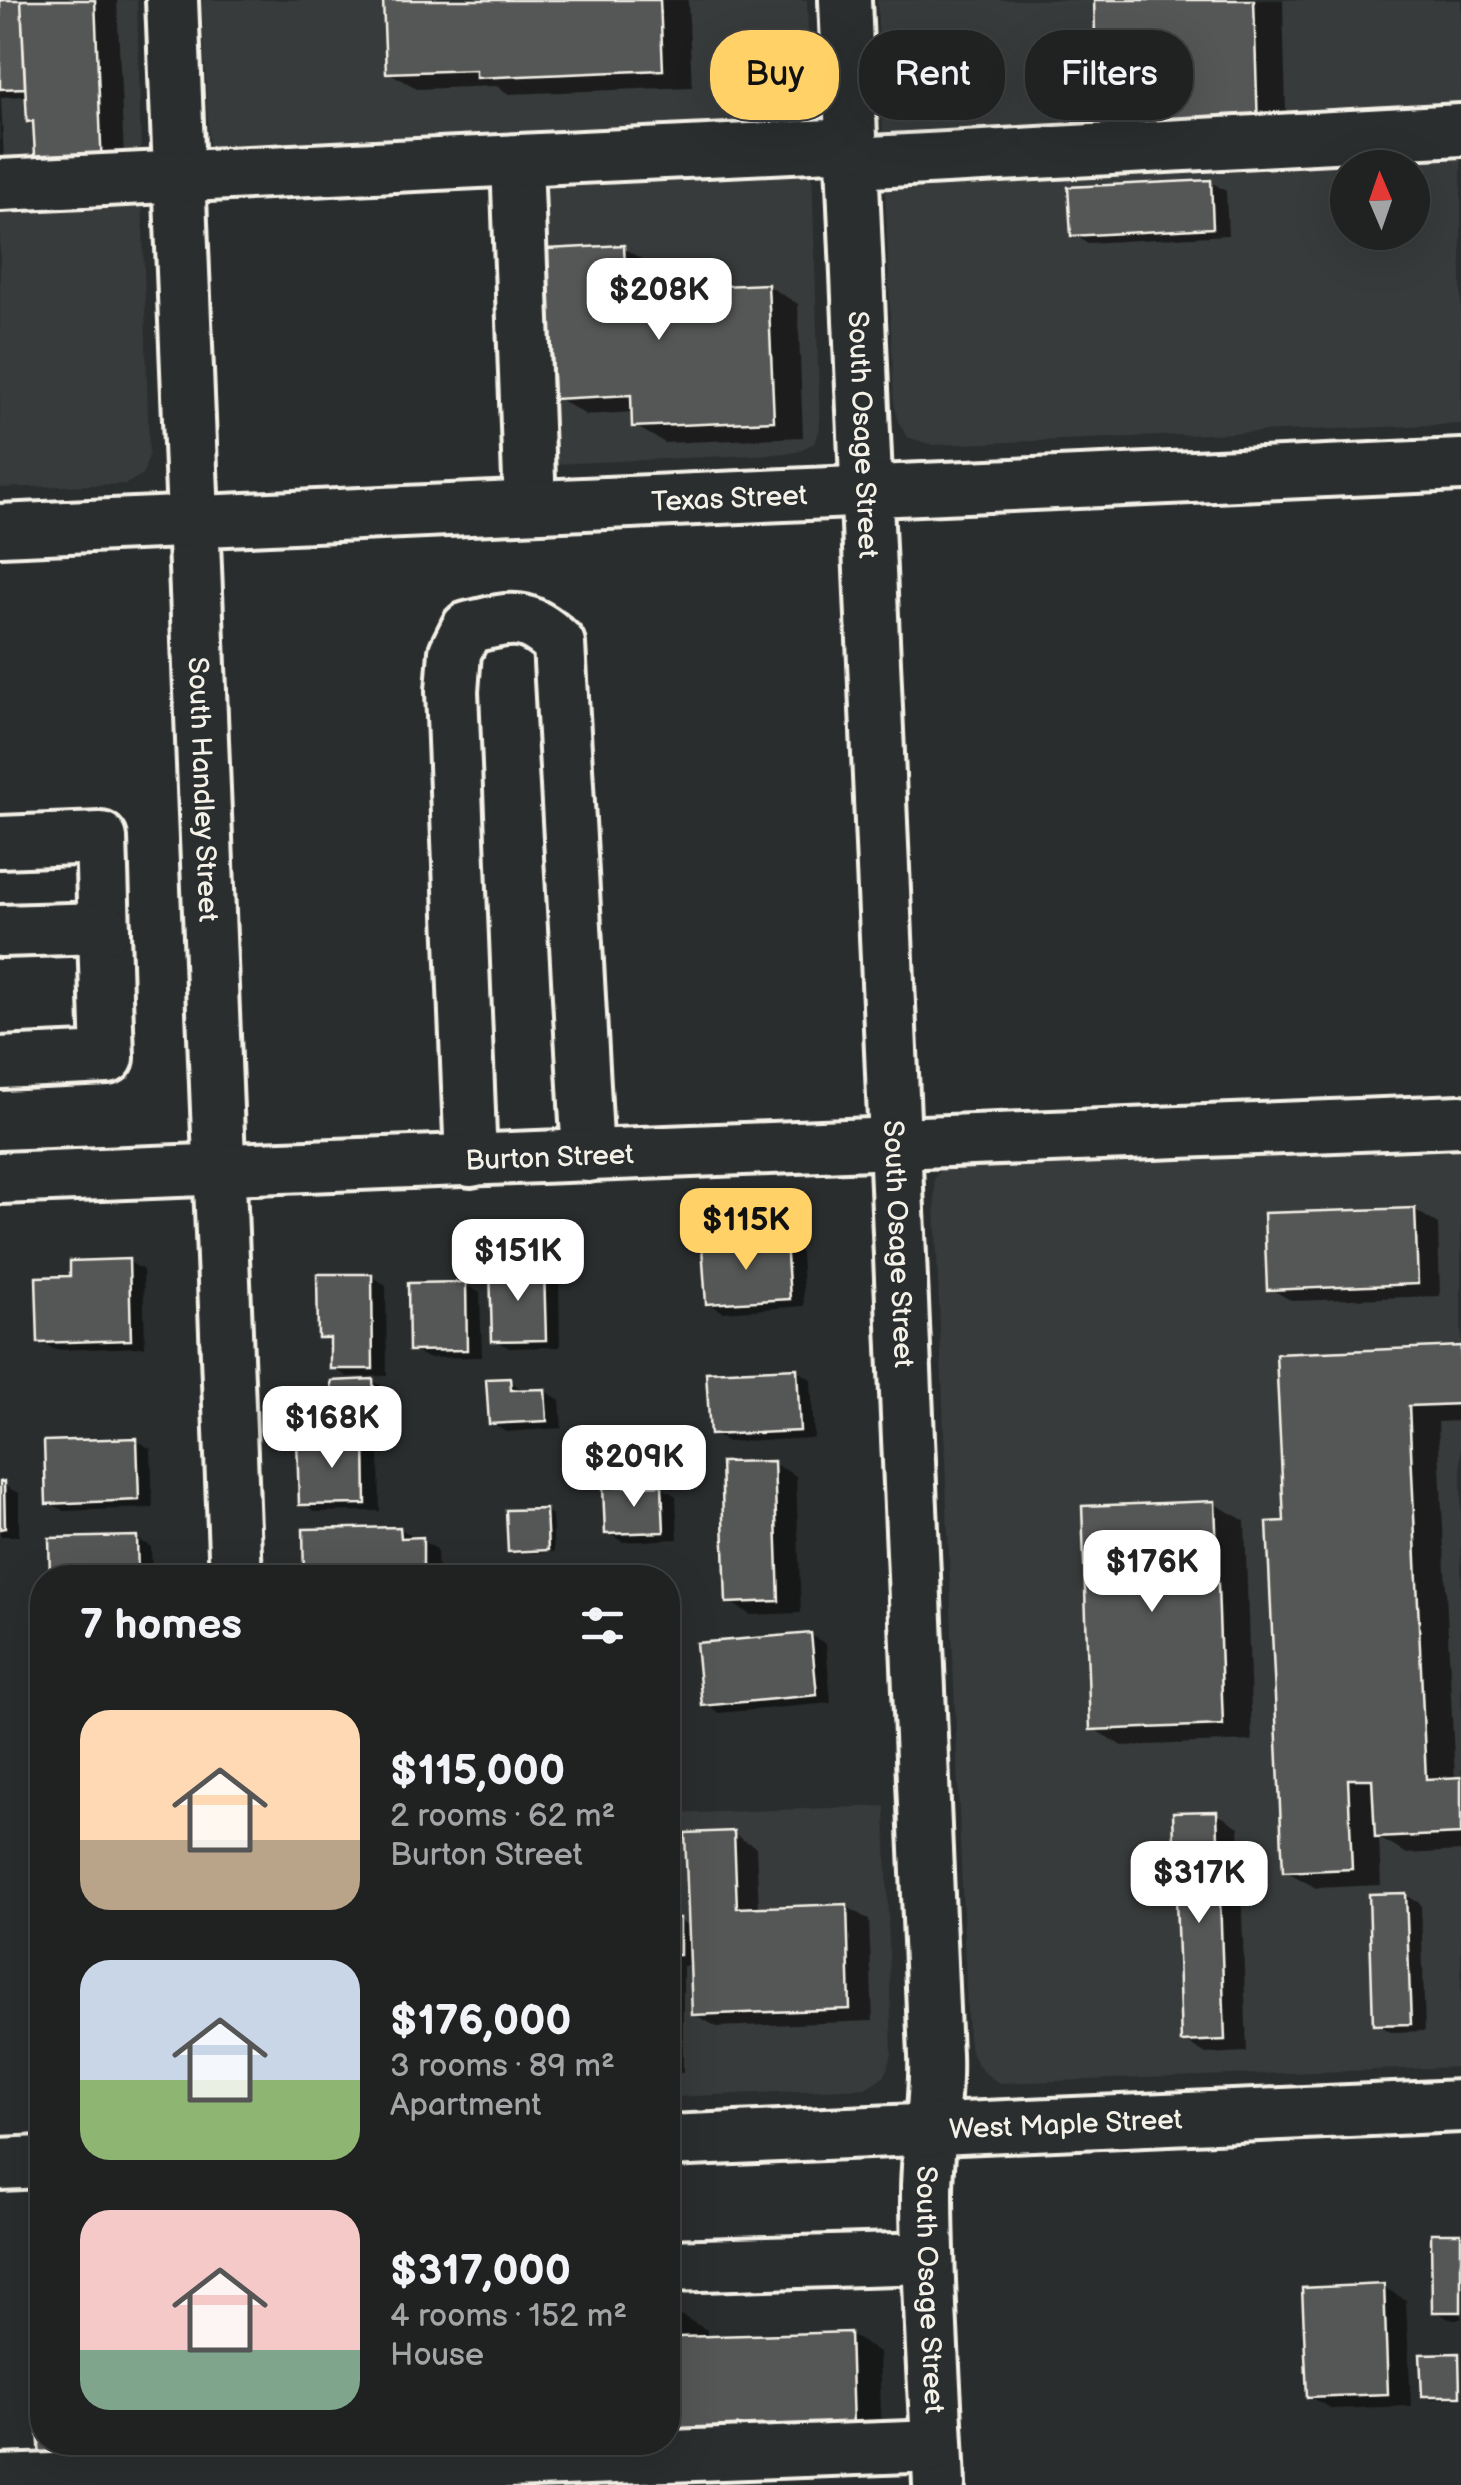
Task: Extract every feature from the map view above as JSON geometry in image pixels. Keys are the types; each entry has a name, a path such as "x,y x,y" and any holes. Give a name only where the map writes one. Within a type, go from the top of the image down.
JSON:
{"street":[{"name":"South Handley Street","path":"172,0 236,1565"},
{"name":"South Osage Street","path":"845,0 936,2055 927,2186 938,2465"},
{"path":"0,186 517,161 1461,130"},
{"path":"517,161 530,506"},
{"name":"Texas Street","path":"0,530 1461,464"},
{"path":"471,1161 455,652 467,628 503,620 538,623 559,644 588,1156"},
{"path":"0,842 101,838 108,1058 0,1063"},
{"path":"0,932 104,928"},
{"name":"Burton Street","path":"0,1178 1461,1122"},
{"name":"West Maple Street","path":"680,2140 1461,2106"},
{"path":"0,2164 30,2163"},
{"path":"680,2266 928,2258"},
{"path":"0,2481 938,2465"}],"shaded area":[{"path":"0,0 137,0 149,455 143,474 126,484 0,488"},
{"path":"202,0 807,0 808,30 710,30 710,120 811,120 820,429 814,443 797,452 508,466 496,176 211,192"},
{"path":"877,0 1461,0 1461,424 933,445 907,437 898,421 882,120 1005,120 1005,30 878,30"},
{"path":"1461,1140 1461,2067 999,2083 982,2071 968,2039 934,1179 942,1168 960,1164"},
{"path":"885,1806 892,2054 885,2076 865,2088 680,2097 680,1814"}],"building":[{"path":"0,0 21,0 25,88 0,89"},
{"path":"21,0 95,0 102,168 36,171 33,121 27,122"},
{"path":"383,0 660,0 663,70 476,78 476,70 386,73"},
{"path":"1094,0 1254,0 1258,129 1098,134 1098,120 1193,120 1193,30 1095,30"},
{"path":"1211,180 1213,228 1071,236 1068,187"},
{"path":"624,245 626,290 768,284 774,421 632,427 631,395 554,399 547,249"},
{"path":"1415,1208 1418,1284 1267,1290 1264,1213"},
{"path":"786,1241 790,1299 706,1304 702,1247"},
{"path":"129,1259 131,1340 38,1343 36,1277 70,1276 70,1261"},
{"path":"544,1267 546,1340 492,1341 490,1268"},
{"path":"317,1274 372,1274 373,1369 330,1369 330,1338 318,1338"},
{"path":"466,1282 467,1350 409,1351 408,1283"},
{"path":"1461,1346 1461,1404 1409,1406 1426,1779 1461,1777 1461,1834 1375,1838 1372,1779 1348,1779 1352,1869 1283,1872 1267,1522 1284,1521 1276,1354"},
{"path":"797,1368 800,1431 710,1435 706,1372"},
{"path":"510,1378 511,1390 545,1389 547,1421 489,1424 486,1379"},
{"path":"373,1379 376,1423 334,1426 331,1381"},
{"path":"365,1437 366,1504 299,1505 297,1438"},
{"path":"137,1438 139,1500 46,1504 44,1441"},
{"path":"774,1461 779,1601 726,1603 721,1462"},
{"path":"4,1481 5,1528 0,1529 0,1482"},
{"path":"662,1485 664,1532 605,1534 603,1487"},
{"path":"1215,1501 1223,1725 1090,1730 1082,1506"},
{"path":"546,1509 548,1550 508,1552 506,1510"},
{"path":"400,1527 401,1538 423,1537 423,1565 304,1565 303,1529"},
{"path":"137,1536 138,1565 50,1565 49,1538"},
{"path":"811,1633 817,1695 702,1706 696,1643"},
{"path":"1217,1811 1225,2040 1181,2042 1173,1812"},
{"path":"734,1831 737,1908 847,1904 850,2009 692,2015 685,1833"},
{"path":"1406,1893 1411,2024 1373,2025 1369,1894"},
{"path":"1431,2233 1461,2233 1461,2312 1432,2312"},
{"path":"1384,2284 1388,2394 1307,2397 1302,2288"},
{"path":"850,2332 853,2427 680,2433 680,2337"},
{"path":"1459,2353 1460,2396 1422,2396 1420,2354"},
{"path":"40,2455 116,2455 116,2460 40,2464"}]}
